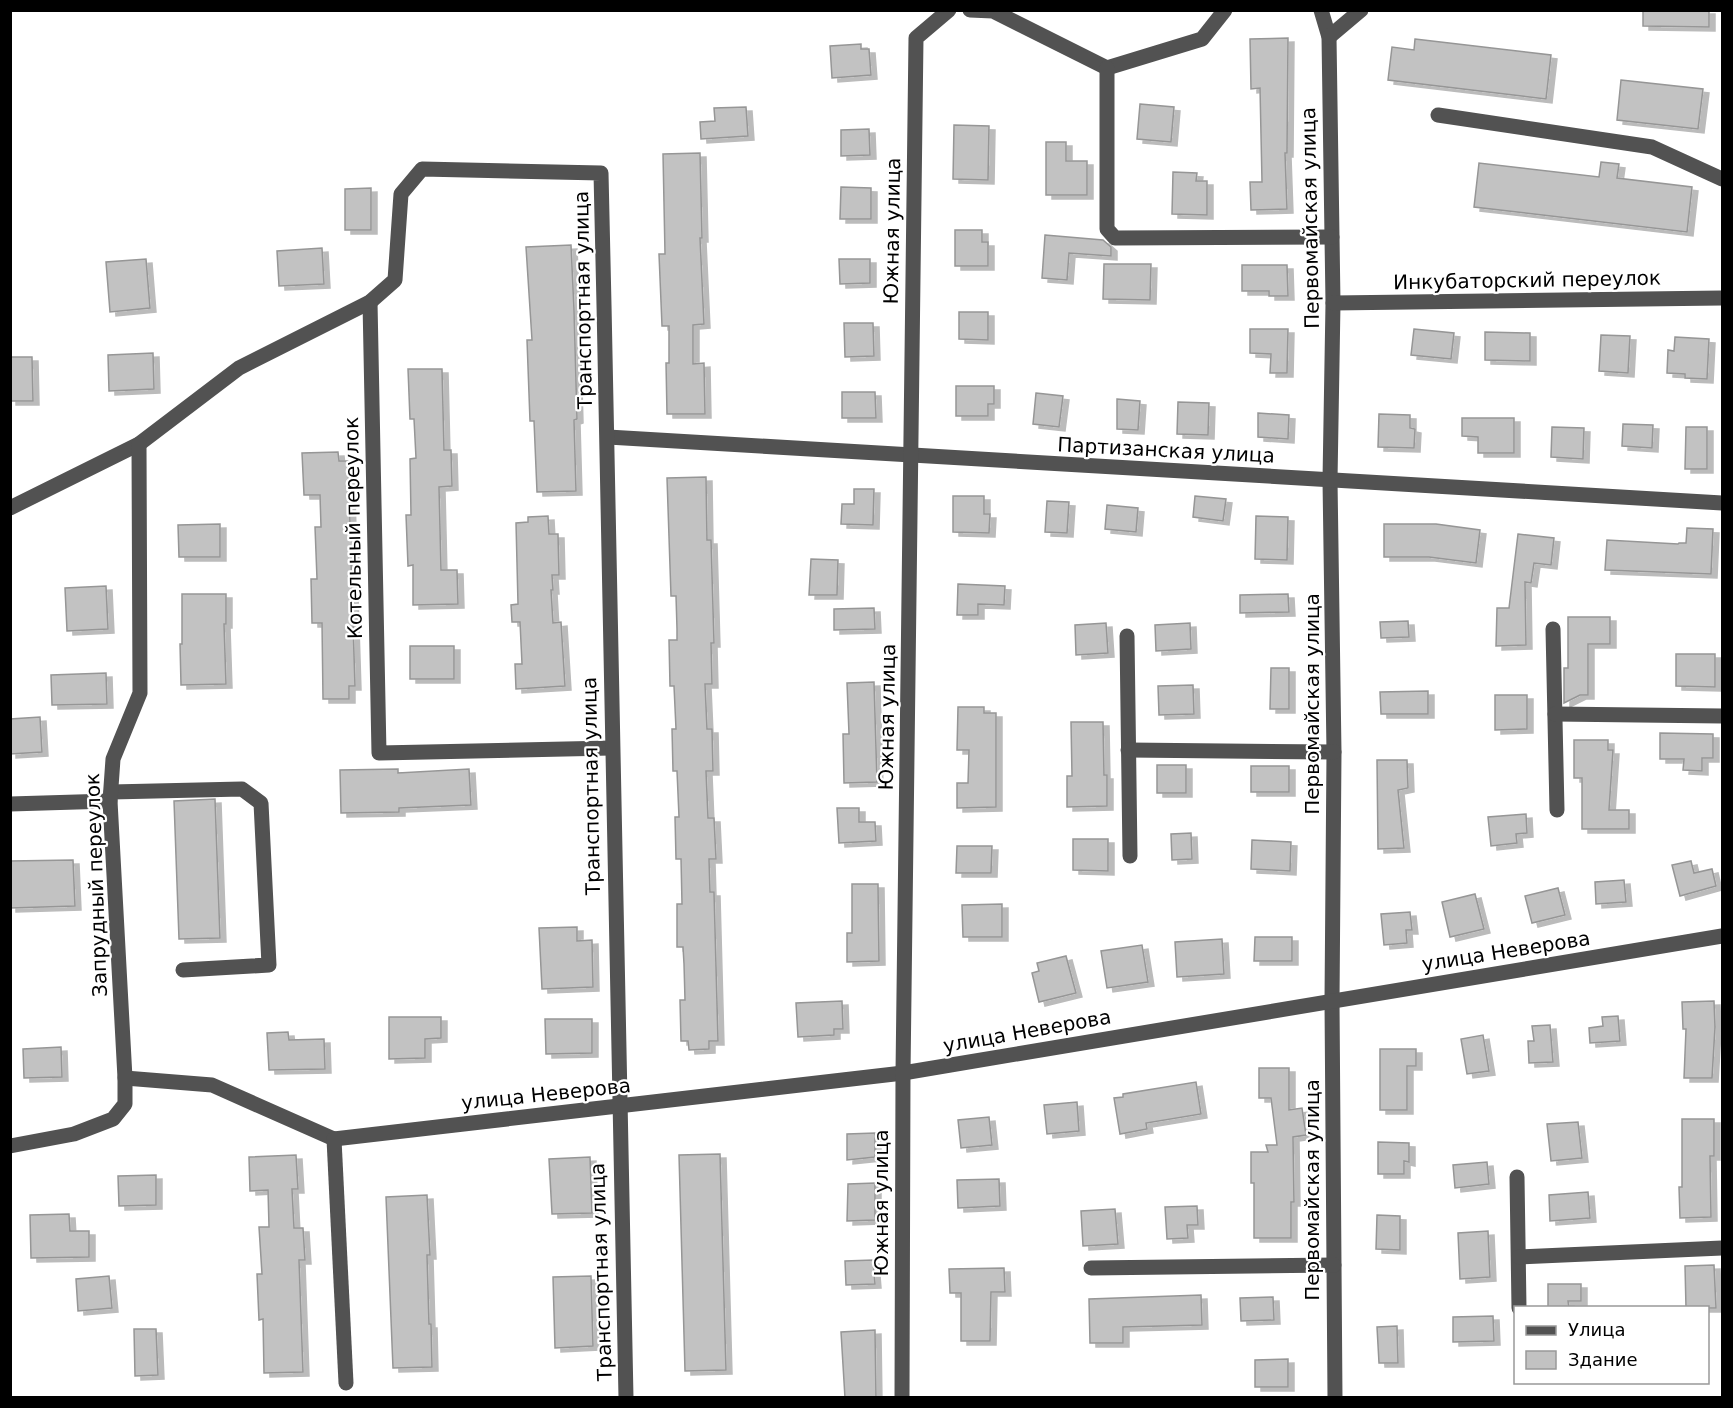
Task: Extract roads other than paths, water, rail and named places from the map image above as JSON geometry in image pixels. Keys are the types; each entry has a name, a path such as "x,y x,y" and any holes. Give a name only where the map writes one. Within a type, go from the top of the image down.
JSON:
{"street":[{"name":"Южная улица","path":"902,1398 903,1073 916,38 949,10"},
{"path":"970,10 993,11 1107,68 1202,39 1225,10"},
{"name":"Первомайская улица","path":"1321,10 1329,37 1333,303 1330,480 1334,752 1332,1001 1335,1398"},
{"path":"1329,37 1361,10"},
{"path":"1107,68 1107,229 1115,238 1332,237"},
{"path":"1438,116 1652,147 1722,179"},
{"name":"Транспортная улица","path":"370,302 395,280 401,194 422,169 601,173 608,437 618,1107 626,1398"},
{"name":"Инкубаторский переулок","path":"1333,303 1722,298"},
{"path":"10,508 139,444 239,368 370,302"},
{"name":"Котельный переулок","path":"370,302 379,753 611,748"},
{"name":"Партизанская улица","path":"608,437 1722,503"},
{"name":"Запрудный переулок","path":"10,1146 74,1134 113,1119 125,1104 111,797 113,759 140,693 139,444"},
{"path":"1553,630 1557,810"},
{"path":"1127,636 1130,856"},
{"path":"1555,714 1722,716"},
{"path":"1128,750 1334,752"},
{"path":"10,804 242,789 261,803 269,965 183,970"},
{"name":"улица Неверова","path":"334,1139 903,1073 1722,936"},
{"path":"125,1078 212,1085 334,1139 346,1383"},
{"path":"1517,1177 1519,1306"},
{"path":"1518,1257 1722,1248"},
{"path":"1091,1268 1334,1265"}]}
